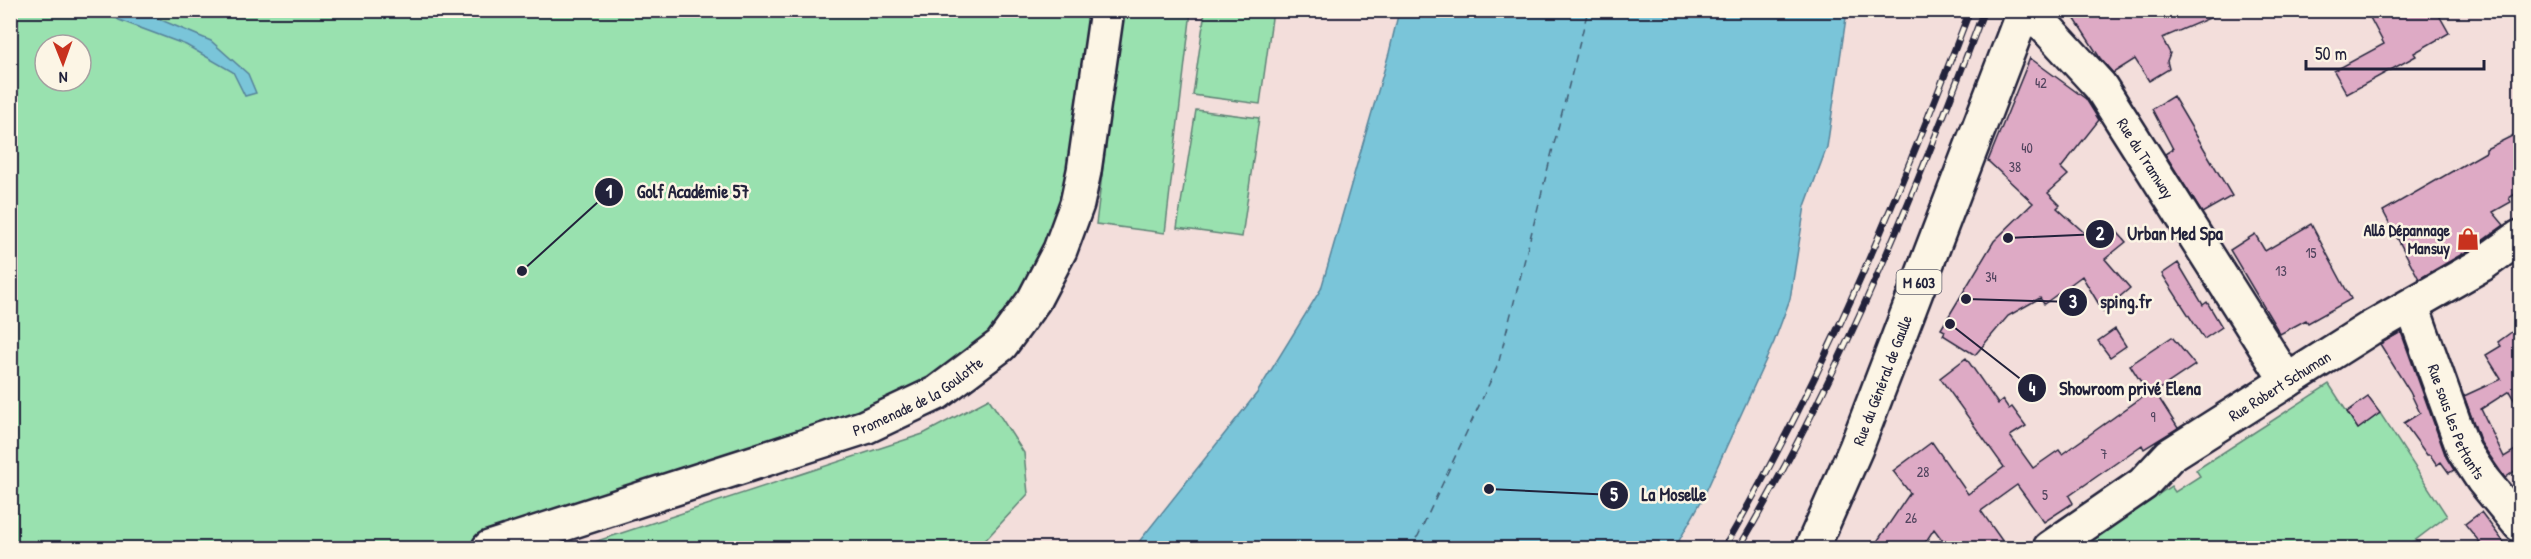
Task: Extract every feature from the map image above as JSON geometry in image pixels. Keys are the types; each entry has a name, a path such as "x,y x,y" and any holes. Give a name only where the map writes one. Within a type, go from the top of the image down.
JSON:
{"street":[{"name":"Promenade de la Goulotte","path":"489,549 865,427 937,393 1001,345 1034,300 1060,250 1077,204 1084,171 1107,10"},
{"name":"Rue du Tramway","path":"2024,12 2042,22 2100,86 2287,381"},
{"name":"Rue du Général de Gaulle","path":"1812,549 1856,448 2024,12"},
{"name":"Rue Robert Schuman","path":"2050,549 2143,484 2170,455 2369,329 2481,265 2520,237"},
{"name":"Rue sous les Pettants","path":"2412,306 2464,451 2483,480 2520,525"}],"green space":[{"path":"11,11 1097,11 1069,183 1051,239 1009,313 967,356 892,403 588,508 459,548 14,548 10,544 10,308 12,307"},
{"path":"1122,11 1191,11 1165,233 1096,224"},
{"path":"1205,11 1273,11 1260,104 1193,95"},
{"path":"1196,110 1259,118 1242,237 1177,228"},
{"path":"2329,384 2358,429 2380,413 2447,516 2405,548 2076,548 2171,486 2175,492 2200,476 2196,470"},
{"path":"989,399 1024,453 1028,494 978,548 576,548 923,434"}],"water":[{"path":"106,11 140,11 211,41 248,74 256,93 245,96 233,72 186,45 119,20"},
{"path":"1399,11 1847,11 1827,147 1805,206 1790,299 1774,342 1703,498 1675,548 1134,548 1257,393 1321,289"}],"building":[{"path":"2069,10 2226,11 2162,38 2170,53 2167,61 2169,69 2149,81 2135,59 2113,73 2100,58"},
{"path":"2366,10 2436,10 2449,33 2414,53 2416,56 2347,94 2334,71 2384,44"},
{"path":"2030,58 2086,99 2099,120 2061,168 2068,175 2048,193 2060,205 2057,208 2088,236 2090,235 2095,240 2112,226 2126,242 2105,259 2130,288 2103,311 2082,276 2044,304 2040,298 2008,316 1975,355 1943,335 1945,331 1941,329 1994,241 2033,203 1988,161"},
{"path":"2173,96 2232,196 2202,213 2165,154 2173,149 2152,109"},
{"path":"2520,132 2520,191 2509,198 2511,202 2493,212 2504,225 2471,249 2419,279 2383,211 2486,152 2486,149"},
{"path":"2311,224 2351,299 2308,323 2306,320 2280,334 2230,250 2255,234 2265,251"},
{"path":"2178,263 2203,305 2207,302 2222,327 2204,339 2162,274"},
{"path":"2115,329 2126,346 2110,357 2098,341"},
{"path":"2513,331 2516,336 2520,333 2520,410 2509,391 2481,409 2504,457 2520,447 2520,467 2505,478 2481,443 2464,396 2501,379 2486,355 2501,346 2498,342"},
{"path":"2401,332 2446,457 2454,470 2449,473 2441,462 2437,465 2430,455 2427,455 2404,423 2420,413 2410,392 2380,344"},
{"path":"2172,337 2195,365 2155,392 2178,428 2144,449 2142,445 2069,496 2073,503 2044,522 2017,485 1981,511 2008,549 1949,549 1934,529 1921,549 1872,549 1910,493 1893,471 1932,442 1968,494 2004,467 1940,378 1966,358 1998,404 2003,400 2009,409 2012,407 2026,426 2010,436 2033,468 2059,450 2062,454 2148,393 2130,365"},
{"path":"2368,397 2380,413 2358,429 2347,412"},
{"path":"2481,512 2509,549 2485,549 2465,524"}],"ferry route":[{"path":"1406,548 1418,536 1498,365 1588,10"}],"railway":[{"path":"1724,548 1795,418 1858,284 1916,148 1970,10"},
{"path":"1739,548 1810,418 1873,285 1931,148 1984,10"}],"place":[{"name":"Urban Med Spa","path":"2008,238"},
{"name":"Allô Dépannage Mansuy","path":"2468,239"},
{"name":"Golf Académie 57","path":"522,271"},
{"name":"sping.fr","path":"1966,299"},
{"name":"Showroom privé Elena","path":"1950,324"},
{"name":"La Moselle","path":"1489,489"}]}
